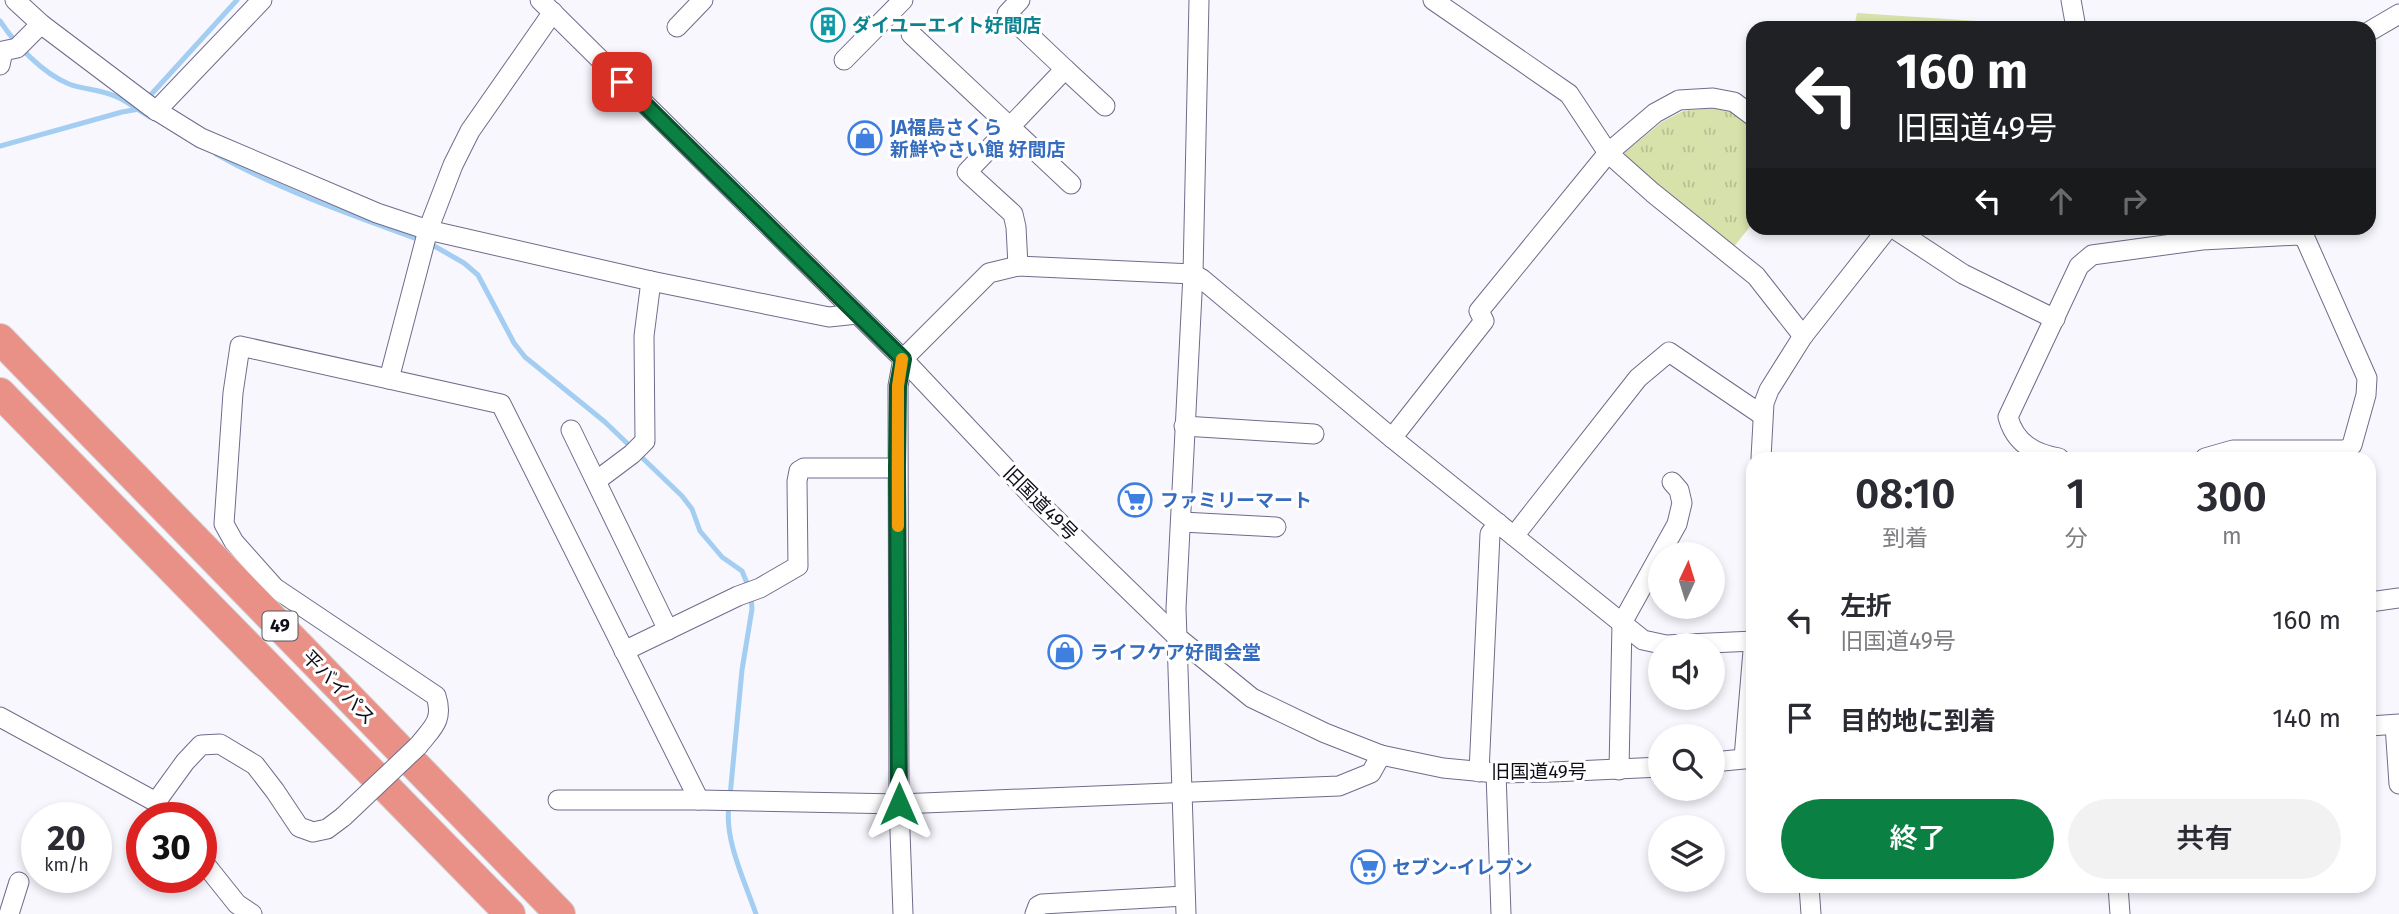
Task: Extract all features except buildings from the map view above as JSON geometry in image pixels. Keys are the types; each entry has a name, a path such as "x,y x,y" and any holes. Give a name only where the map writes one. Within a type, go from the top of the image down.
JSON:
{"highway":[{"name":"平バイパス","path":"0,339 560,914"},
{"name":"平バイパス","path":"0,393 510,914"}],"street":[{"path":"15,0 41,24 148,105 201,138 377,213 426,237 829,317 856,314"},
{"path":"148,105 262,0"},
{"path":"677,27 703,0"},
{"path":"844,60 903,0"},
{"path":"1020,0 1007,14 1105,106"},
{"path":"1035,914 1038,906 1042,904 1185,905 1176,608 1193,274 1199,0"},
{"path":"1433,0 1569,94 1608,153 1756,276 1803,336"},
{"path":"2071,0 2075,21"},
{"path":"389,379 426,237 453,165 470,131 547,6"},
{"name":"旧国道49号","path":"547,6 903,359 1034,498 1177,637 1252,698 1325,733 1381,755 1408,762 1488,772 1648,768"},
{"path":"2376,27 2399,14"},
{"path":"0,65 3,51 22,44 41,24"},
{"path":"911,34 1071,184"},
{"path":"1017,266 1013,214 967,172 1065,69"},
{"path":"1392,438 1484,321 1479,311 1608,153 1655,113 1679,100 1713,97 1734,102 1746,111"},
{"path":"1760,452 1763,403 1769,390 1803,336 1884,235"},
{"path":"1901,235 1963,274 2055,319"},
{"path":"2034,452 2016,435 2008,417 2079,266 2092,255 2195,235"},
{"path":"2226,452 2346,450 2352,445 2366,395 2367,378 2305,238 2298,235"},
{"path":"903,914 899,804 898,386 903,359 989,273 1017,266 1193,274 1643,640 1653,644 1746,640"},
{"path":"596,481 637,449 646,434 644,336 651,281"},
{"path":"166,802 184,762 201,745 220,744 255,765 299,827 313,832 327,829 418,746 437,723 440,709 436,696 275,588 234,542 223,524 233,393 240,346 500,404 699,800"},
{"path":"1514,536 1638,378 1669,352 1762,415"},
{"path":"1184,426 1314,434"},
{"path":"571,430 668,629"},
{"path":"624,651 760,588 798,566 799,471 804,468 897,468"},
{"path":"1619,770 1622,624 1676,524 1682,503 1679,490 1672,482"},
{"path":"1182,522 1276,527"},
{"path":"1498,523 1490,534 1488,772 1501,914"},
{"path":"2376,601 2399,598"},
{"path":"0,718 148,802"},
{"path":"2376,726 2397,725 2399,784"},
{"path":"558,800 899,804 1339,786 1371,773 1381,755"},
{"path":"1725,761 1746,758"},
{"path":"217,879 237,904 251,914"},
{"path":"9,914 19,882"},
{"path":"1810,893 1811,914"},
{"path":"2118,893 2120,914"}],"green space":[{"path":"1857,13 1977,21 1855,21"},
{"path":"1713,108 1731,112 1746,124 1746,232 1732,249 1624,159 1625,152 1662,122 1683,111"}],"waterway":[{"path":"147,99 237,0"},
{"path":"0,21 22,49 49,73 69,84 117,97 150,117"},
{"path":"0,146 139,109"},
{"path":"216,154 290,190 420,240"},
{"path":"429,243 464,263 478,275 514,343 525,357 605,422 682,496 692,509 700,531 722,557 742,571 749,588"},
{"path":"730,796 742,670 752,609 751,597"},
{"path":"729,806 732,846 756,914"}],"slow traffic":[{"path":"898,526 898,386 902,359"}],"place":[{"name":"ダイユーエイト好間店","path":"828,25"},
{"name":"JA福島さくら 新鮮やさい館 好間店","path":"865,138"},
{"name":"ファミリーマート","path":"1135,500"},
{"name":"ライフケア好間会堂","path":"1065,652"},
{"name":"セブン-イレブン","path":"1368,867"}],"route":[{"path":"622,82 903,359 898,386 897,468 899,804"}]}
